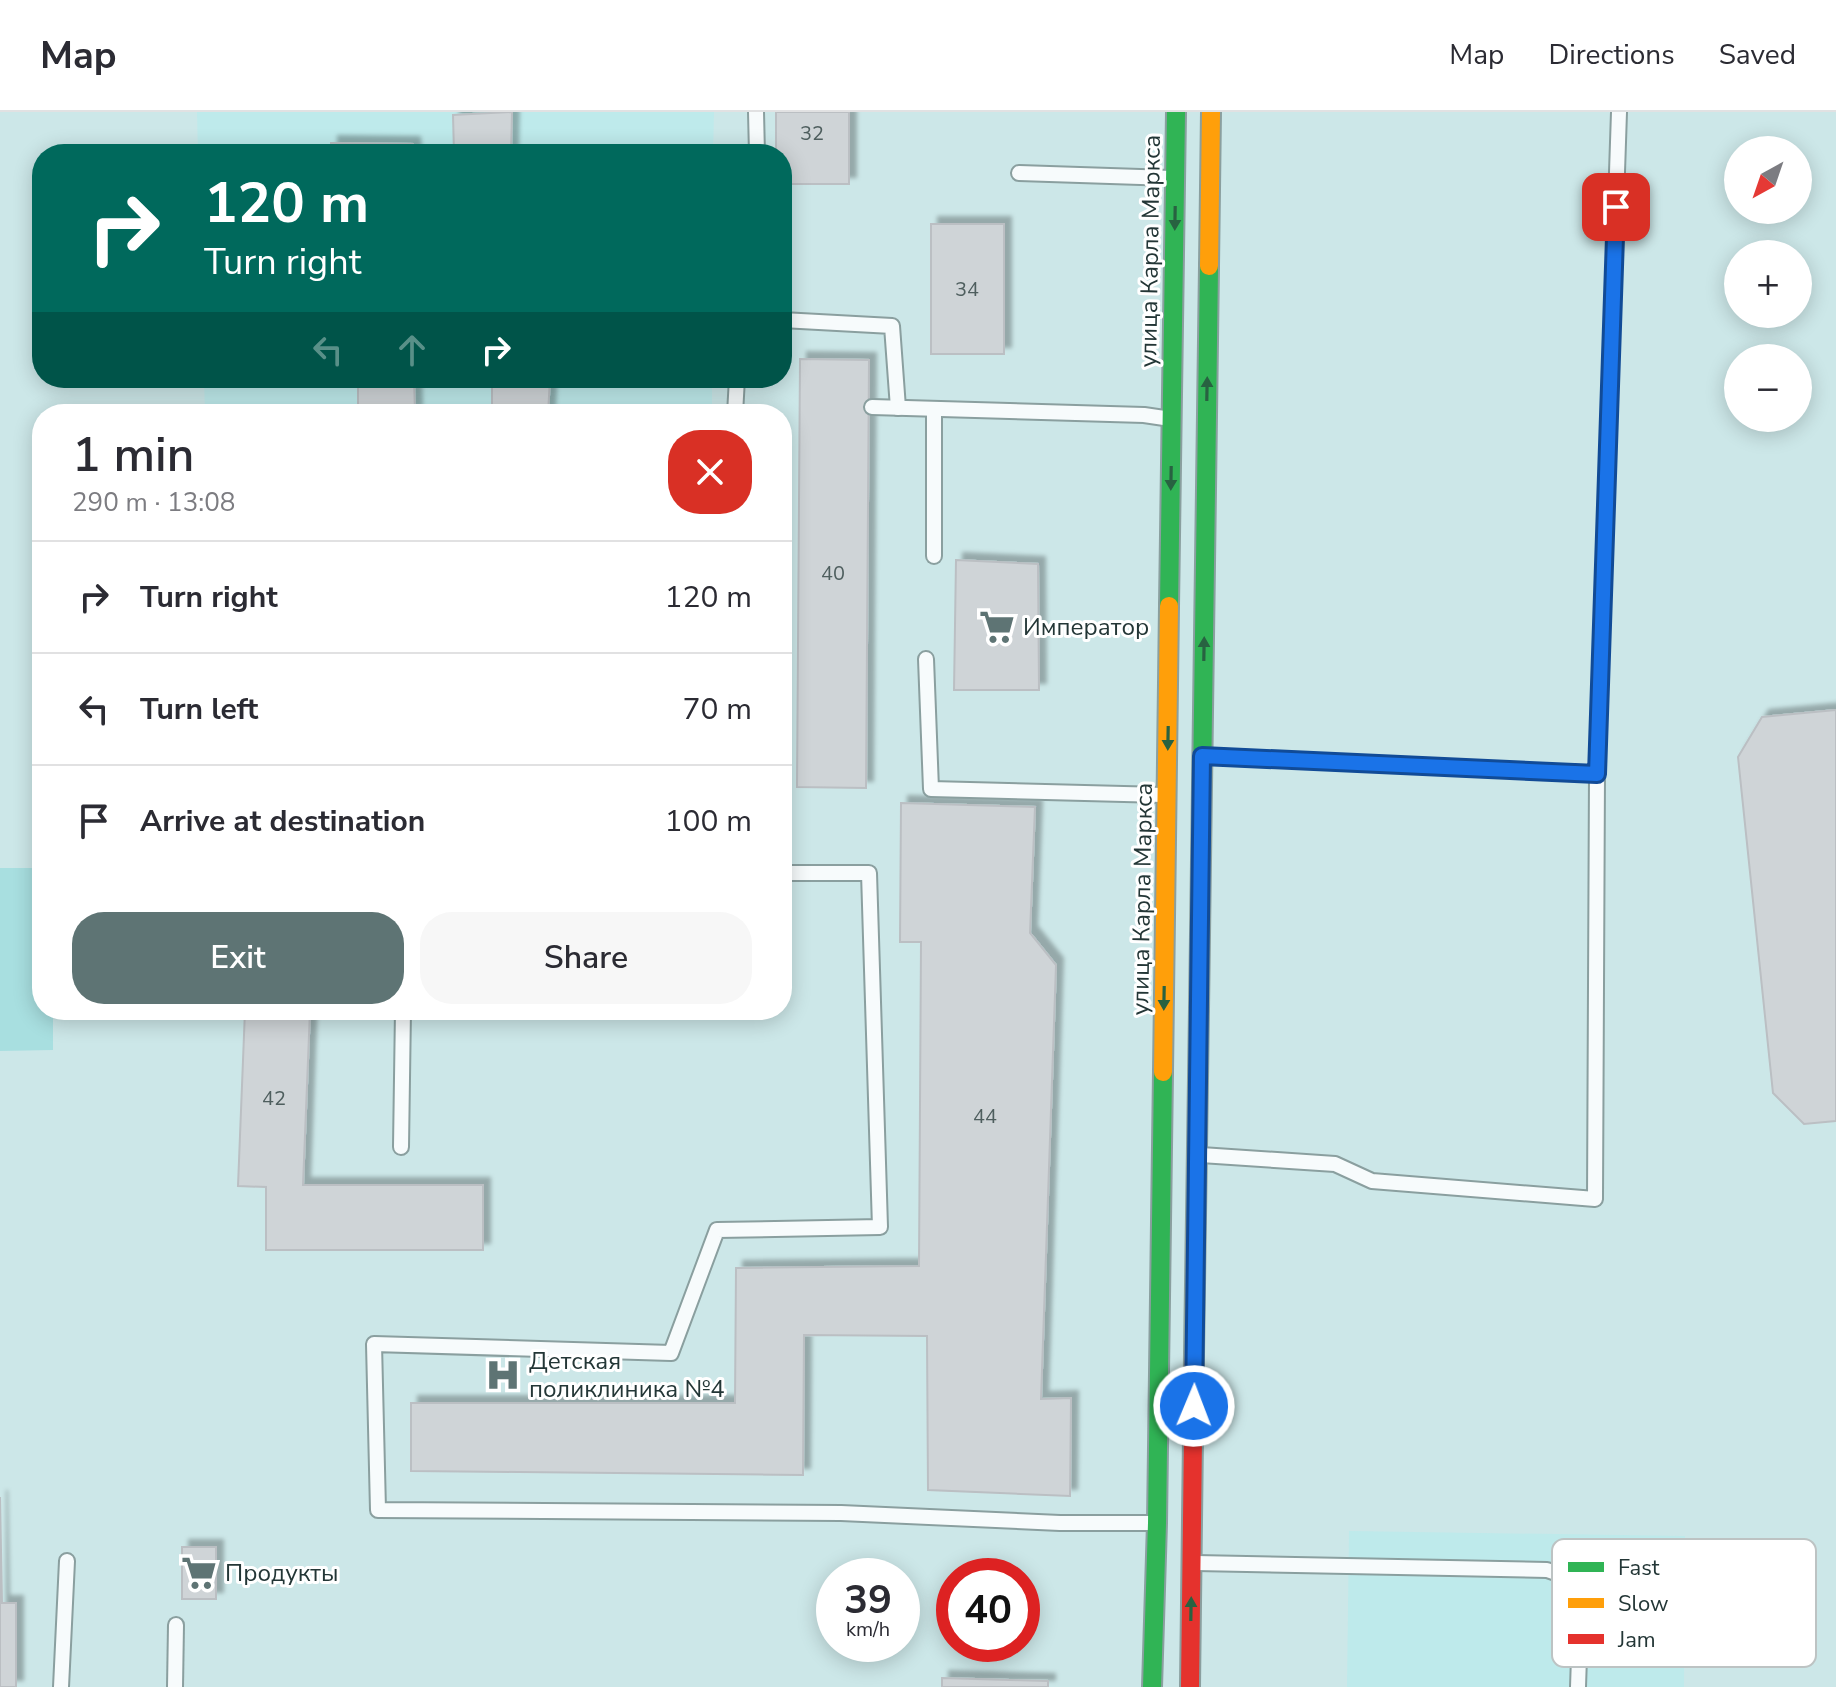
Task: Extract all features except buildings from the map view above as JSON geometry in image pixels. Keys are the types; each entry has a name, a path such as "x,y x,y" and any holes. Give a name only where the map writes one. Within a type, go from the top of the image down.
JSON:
{"street":[{"name":"улица Карла Маркса","path":"1152,1687 1157,1523 1176,112"},
{"path":"1190,1687 1211,112"}],"lane":[{"path":"756,112 757,144"},
{"path":"1197,1155 1335,1164 1372,1181 1595,1199 1597,774 1619,112"},
{"path":"1019,173 1175,178"},
{"path":"792,321 892,326 898,408"},
{"path":"872,407 1144,415 1172,419"},
{"path":"934,409 934,556"},
{"path":"926,659 931,789 1167,796"},
{"path":"1202,756 1597,774"},
{"path":"792,873 869,873 880,1227 717,1230 671,1353 374,1344 378,1510 841,1513 1060,1523 1157,1523"},
{"path":"401,1147 403,1020"},
{"path":"61,1687 67,1561"},
{"path":"1192,1563 1552,1572"},
{"path":"175,1687 176,1625"},
{"path":"1578,1687 1579,1667"}],"shaded area":[{"path":"197,112 714,112 713,144 198,144"},
{"path":"204,388 712,388 712,404 205,404"},
{"path":"0,868 32,868 32,1020 53,1020 53,1050 0,1051"},
{"path":"1349,1531 1685,1536 1685,1539 1552,1539 1552,1667 1684,1667 1684,1687 1347,1687"}],"traffic: fast":[{"path":"1169,606 1176,112"},
{"path":"1199,1009 1209,266"},
{"path":"1152,1687 1163,1072"}],"traffic: slow":[{"path":"1209,266 1211,112"},
{"path":"1163,1072 1169,606"},
{"path":"1194,1354 1199,1009"}],"traffic: jam":[{"path":"1190,1687 1194,1354"}],"place":[{"name":"Император","path":"997,627"},
{"name":"Детская поликлиника №4","path":"503,1375"},
{"name":"Продукты","path":"199,1573"}],"route":[{"path":"1194,1406 1202,756 1597,774 1616,207"}]}
